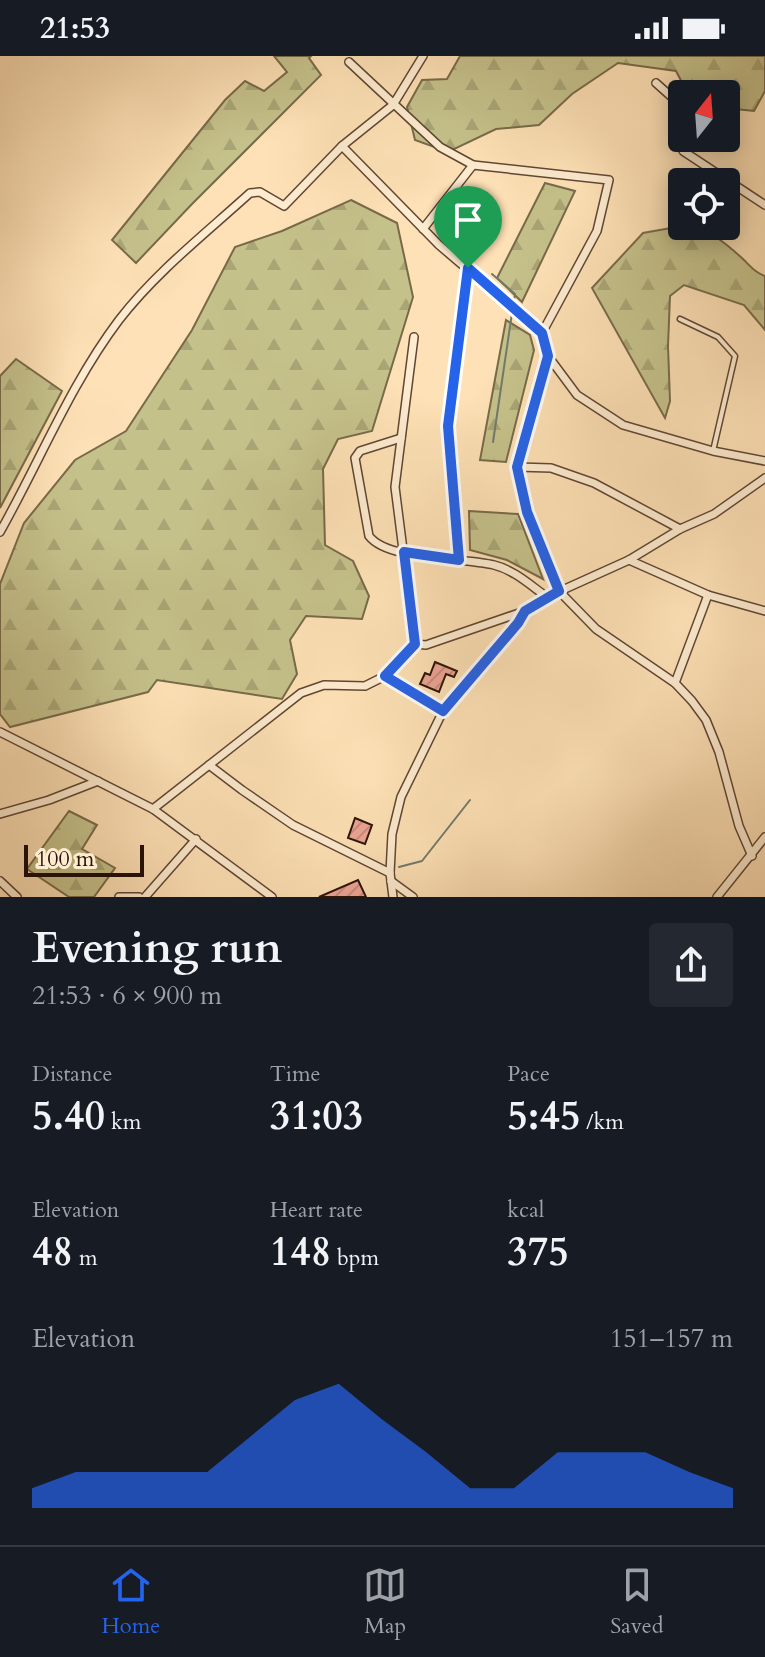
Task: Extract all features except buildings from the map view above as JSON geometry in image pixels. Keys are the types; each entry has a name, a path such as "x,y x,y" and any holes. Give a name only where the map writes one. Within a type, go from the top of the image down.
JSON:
{"street":[{"path":"0,532 58,417 119,321 148,287 250,193 260,192 284,206 342,146 393,105 423,56"},
{"path":"349,62 440,147 473,165 609,180 597,231 542,333"},
{"path":"656,83 668,94"},
{"path":"342,146 423,229 542,333 548,356 577,395 623,425 713,451 765,461"},
{"path":"685,152 765,205"},
{"path":"423,229 473,165"},
{"path":"459,560 448,426 468,268"},
{"path":"153,809 301,693 324,685 365,686 385,676 415,644 395,487 414,337"},
{"path":"548,356 517,467 527,512 559,591 596,629 675,683 706,720 719,752 739,826 752,856"},
{"path":"401,438 360,451 355,458 369,536 375,544 404,552 495,565 515,573 547,597"},
{"path":"517,467 551,468 594,483 680,529"},
{"path":"415,644 426,645 525,611 547,597 629,560 680,529 714,514 765,478"},
{"path":"629,560 708,595 765,611"},
{"path":"675,683 708,595"},
{"path":"393,897 390,877 392,834 401,797 443,711 525,611"},
{"path":"385,676 443,711"},
{"path":"0,732 153,809 272,897"},
{"path":"209,765 293,825 390,877 413,897"},
{"path":"0,814 98,781"},
{"path":"717,897 765,837"},
{"path":"119,897 142,897 196,839"},
{"path":"0,881 17,897"}],"lane":[{"path":"680,319 718,337 735,356 713,451"}],"green space":[{"path":"274,56 311,56 309,58 321,75 136,263 112,240 225,100 245,81 264,91 287,72"},
{"path":"460,56 765,56 765,91 754,111 740,110 740,80 681,80 676,71 618,63 572,94 539,125 496,129 448,152 415,140 407,107 422,80 447,79"},
{"path":"545,183 575,191 522,302 497,278"},
{"path":"351,200 397,223 413,297 372,431 338,439 323,469 325,545 353,561 369,596 362,619 306,616 290,640 297,674 282,699 157,680 148,692 10,727 0,714 0,584 24,523 75,460 126,431 192,330 235,247 282,231"},
{"path":"668,229 668,240 720,240 765,276 765,330 744,305 684,285 670,296 670,401 665,418 592,288 643,233"},
{"path":"506,320 530,335 534,350 506,462 480,460"},
{"path":"16,359 62,391 0,508 0,376"},
{"path":"469,511 518,514 543,579 507,560 470,550"},
{"path":"69,811 97,825 82,849 115,868 94,897 69,897 27,869"}],"waterway":[{"path":"492,274 515,294 513,307"},
{"path":"493,442 512,313"},
{"path":"399,867 422,861 470,800"}],"route":[{"path":"468,268 542,333 548,356 517,467 527,512 559,591 525,611 443,711 385,676 415,644 404,552 459,560 448,426 468,268"}]}
